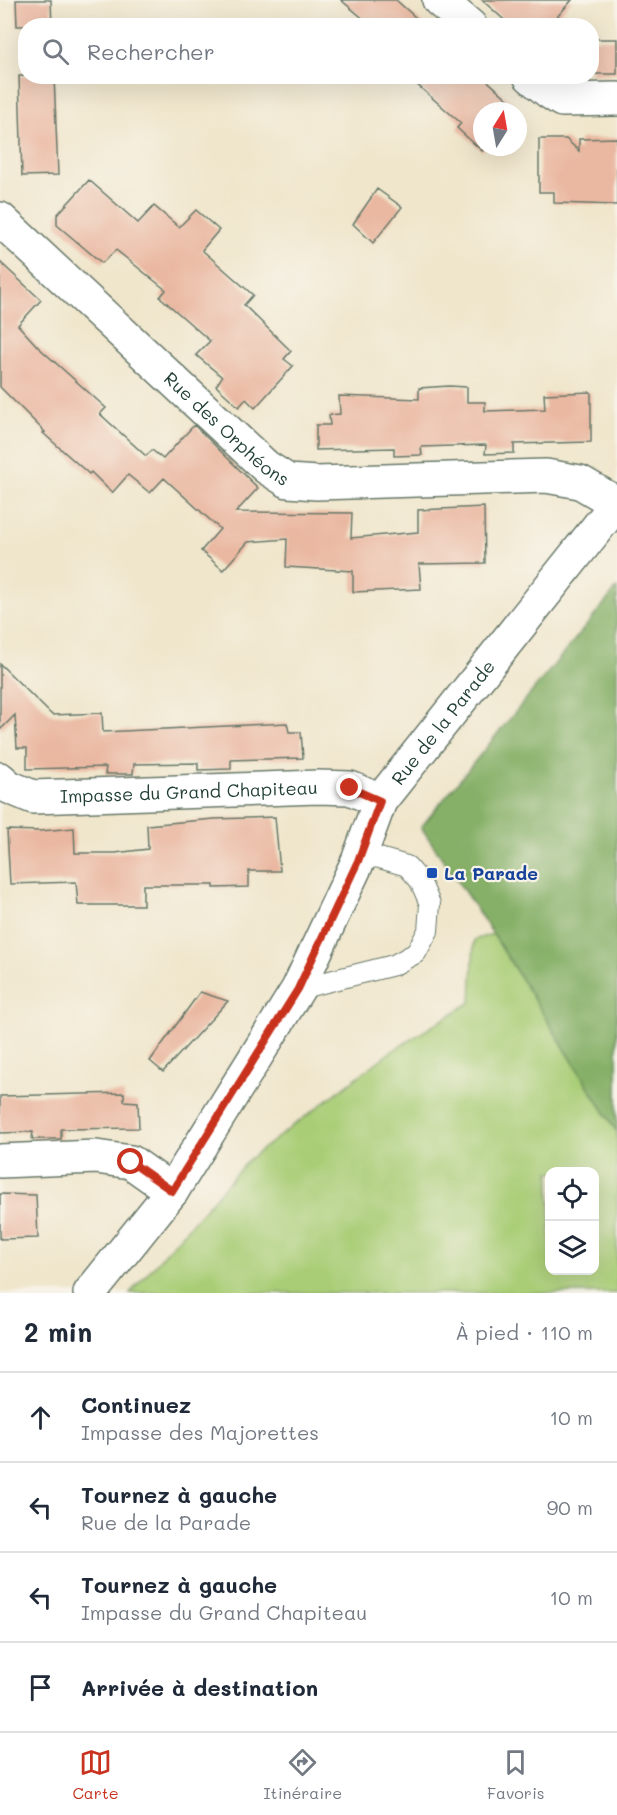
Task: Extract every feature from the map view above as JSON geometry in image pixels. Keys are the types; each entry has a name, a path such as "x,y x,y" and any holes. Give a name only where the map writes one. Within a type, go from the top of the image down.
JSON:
{"street":[{"path":"439,0 460,18"},
{"path":"540,84 562,100 617,99"},
{"name":"Rue des Orphéons","path":"0,219 266,467 288,481 318,483 546,476 580,482 617,503"},
{"name":"Rue de la Parade","path":"90,1293 172,1191 298,989 358,861 380,801 617,503"},
{"name":"Impasse du Grand Chapiteau","path":"0,779 9,787 33,797 350,788 380,801"},
{"path":"0,1161 96,1157 131,1162 172,1191"}],"lane":[{"path":"298,989 394,965 416,953 428,931 430,904 420,881 407,866 376,857 358,861"}],"green space":[{"path":"617,588 617,1132 493,934 421,827"},
{"path":"493,934 617,1132 617,1293 130,1293 248,1160 389,1053 471,1002 474,940"}],"building":[{"path":"16,0 51,0 52,18 18,18 17,26"},
{"path":"341,0 396,0 416,18 362,18"},
{"path":"482,0 572,0 556,18 502,18"},
{"path":"599,39 617,39 617,74 599,74"},
{"path":"19,84 54,84 58,175 22,176"},
{"path":"416,84 491,84 511,102 473,102 473,143 457,128 461,123"},
{"path":"617,138 617,205 554,203 554,192 539,192 539,139 566,139 579,151 579,139"},
{"path":"89,180 138,223 154,206 179,227 196,210 219,230 202,250 253,295 244,305 291,351 284,359 293,366 255,408 246,399 239,407 216,386 222,377 196,355 210,341 160,297 166,290 116,250 102,263 57,225 57,215"},
{"path":"377,189 402,207 373,243 353,224"},
{"path":"0,262 41,300 18,325 38,347 106,408 100,414 146,456 152,450 163,459 194,425 258,488 236,512 352,513 351,538 418,532 418,510 484,507 485,563 419,564 421,589 353,592 353,571 286,567 287,539 248,542 223,570 201,551 220,529 164,478 150,493 128,475 112,493 91,472 89,474 43,433 45,432 0,387"},
{"path":"467,387 467,402 485,402 485,411 545,409 544,394 591,392 591,442 514,444 514,453 485,454 486,445 421,447 422,455 394,456 394,448 316,450 316,425 330,425 329,415 340,414 339,396 419,399 419,388"},
{"path":"0,664 52,715 102,713 103,732 287,723 289,732 301,732 303,758 231,760 231,769 198,770 198,763 134,764 133,774 105,774 106,767 27,769 27,748 17,748 15,715 0,730"},
{"path":"275,817 280,871 249,871 249,887 143,885 143,905 78,905 76,882 10,884 7,830 41,831 74,828 75,853 115,853 148,849 147,825 214,819"},
{"path":"200,992 228,1001 163,1072 150,1061"},
{"path":"124,1093 124,1101 138,1102 139,1128 61,1129 61,1139 32,1139 33,1132 0,1133 0,1096"},
{"path":"0,1194 36,1195 38,1238 0,1239"}],"place":[{"name":"La Parade","path":"432,873"}],"route":[{"path":"131,1162 172,1191 298,989 358,861 380,801 350,788"}]}
